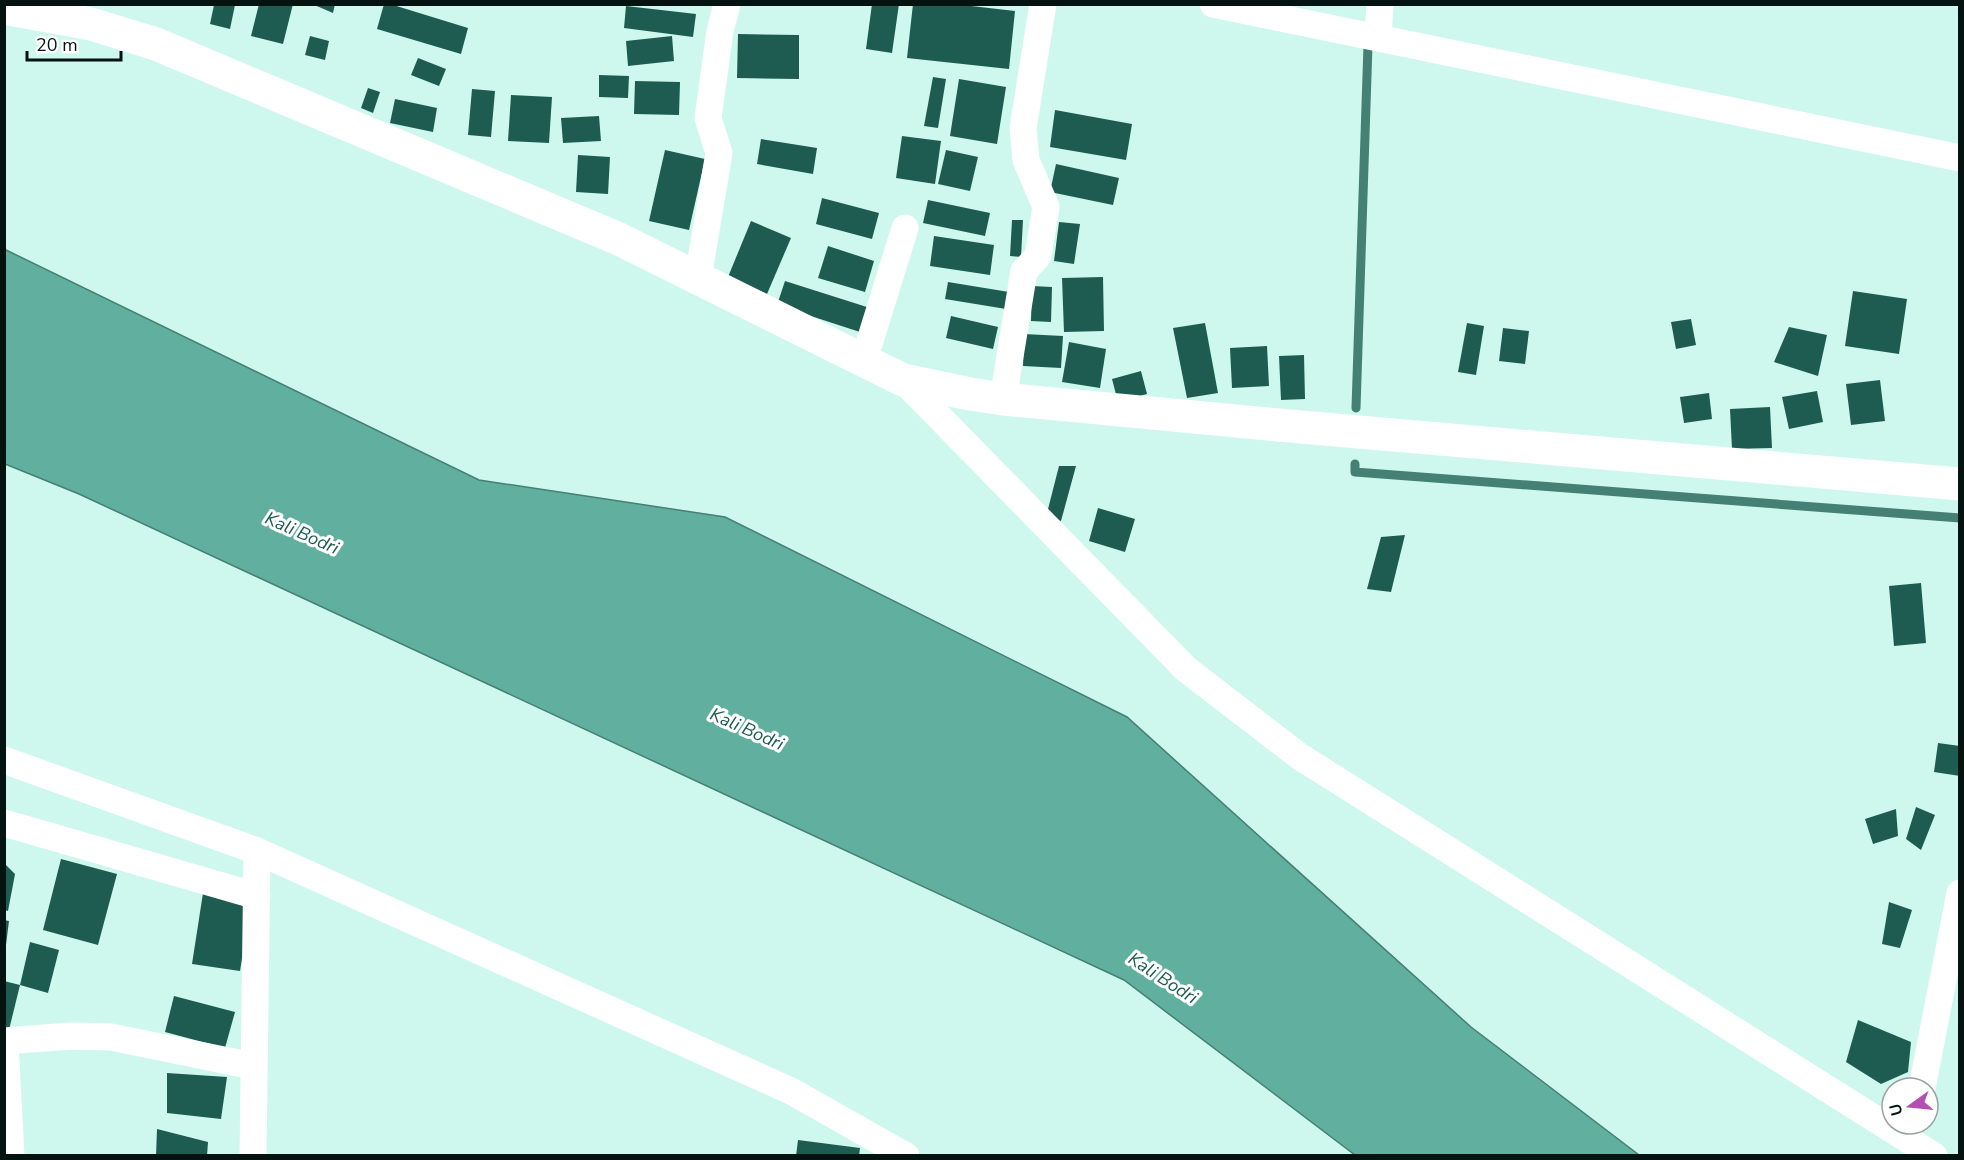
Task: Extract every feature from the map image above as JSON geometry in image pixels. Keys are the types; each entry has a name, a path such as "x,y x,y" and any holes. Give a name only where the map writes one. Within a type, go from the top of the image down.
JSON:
{"street":[{"path":"698,278 719,153 708,118 720,31 727,4"},
{"path":"1003,399 1024,271 1038,256 1046,207 1026,160 1023,128 1043,4"},
{"path":"1213,4 1959,158"},
{"path":"1378,37 1380,4"},
{"path":"4,8 91,24 156,44 619,239 903,380 1003,399 1959,484"},
{"path":"864,360 905,228"},
{"path":"903,380 1186,669 1299,756 1920,1140"},
{"path":"4,760 257,851 791,1090 896,1153"},
{"path":"4,823 257,896"},
{"path":"254,1155 253,1066 257,851"},
{"path":"1924,1076 1959,893"},
{"path":"11,1155 5,1042 71,1036 111,1037 253,1066"}],"water":[{"name":"Kali Bodri","path":"4,249 479,480 725,517 1127,717 1471,1027 1639,1155 1355,1155 1124,980 79,494 5,464"}],"building":[{"path":"259,4 293,4 283,44 251,36"},
{"path":"312,4 335,4 333,13"},
{"path":"384,4 468,28 461,54 377,29"},
{"path":"872,4 899,4 892,53 866,49"},
{"path":"913,4 954,4 1015,11 1009,69 907,58"},
{"path":"214,5 235,5 230,29 210,24"},
{"path":"626,6 696,14 693,37 624,28"},
{"path":"738,34 799,35 799,79 737,78"},
{"path":"310,36 329,41 325,60 305,55"},
{"path":"672,36 674,61 628,66 626,41"},
{"path":"418,58 446,69 439,86 411,75"},
{"path":"599,75 629,76 628,98 599,97"},
{"path":"933,77 946,79 938,128 924,126"},
{"path":"959,79 1006,87 997,144 950,136"},
{"path":"635,81 680,82 679,115 634,114"},
{"path":"368,88 380,92 373,113 361,108"},
{"path":"472,89 495,91 491,137 468,135"},
{"path":"511,95 552,97 549,143 508,141"},
{"path":"395,99 437,108 433,132 390,123"},
{"path":"1055,110 1132,124 1126,160 1050,147"},
{"path":"599,116 601,141 563,143 561,118"},
{"path":"902,136 941,141 935,184 896,178"},
{"path":"761,139 817,148 813,174 757,164"},
{"path":"665,150 705,159 689,230 649,221"},
{"path":"946,150 978,157 970,191 938,184"},
{"path":"578,155 610,157 608,194 576,192"},
{"path":"1056,164 1119,178 1113,205 1050,192"},
{"path":"822,198 879,213 872,239 816,224"},
{"path":"928,200 990,213 985,236 923,223"},
{"path":"1012,220 1023,220 1021,257 1010,256"},
{"path":"751,221 791,238 767,294 728,277"},
{"path":"1059,222 1080,224 1074,264 1054,261"},
{"path":"934,236 994,245 990,275 930,266"},
{"path":"828,246 874,261 865,292 818,278"},
{"path":"1103,277 1104,331 1064,332 1062,278"},
{"path":"785,281 870,308 863,333 777,305"},
{"path":"948,282 1009,292 1006,309 945,299"},
{"path":"1032,286 1052,287 1051,322 1031,321"},
{"path":"1853,291 1907,299 1899,354 1845,346"},
{"path":"951,316 998,327 993,349 946,338"},
{"path":"1691,319 1696,345 1676,349 1671,322"},
{"path":"1205,323 1218,393 1187,398 1173,328"},
{"path":"1467,323 1484,326 1476,375 1458,372"},
{"path":"1789,327 1827,335 1818,376 1774,362"},
{"path":"1503,328 1529,331 1525,364 1499,361"},
{"path":"1024,334 1063,336 1061,368 1023,366"},
{"path":"1069,342 1106,349 1100,388 1062,382"},
{"path":"1267,346 1269,386 1232,388 1230,348"},
{"path":"1304,355 1305,399 1281,400 1279,356"},
{"path":"1141,371 1147,394 1118,402 1112,379"},
{"path":"1880,380 1885,421 1851,425 1846,384"},
{"path":"1817,391 1823,422 1789,429 1782,397"},
{"path":"1709,393 1712,419 1684,423 1680,397"},
{"path":"1770,407 1772,448 1732,449 1730,409"},
{"path":"1059,466 1076,466 1061,521 1046,517"},
{"path":"1098,508 1135,519 1125,552 1089,541"},
{"path":"1405,535 1391,592 1367,589 1381,537"},
{"path":"1921,583 1926,643 1894,646 1889,586"},
{"path":"1938,743 1960,746 1960,776 1934,772"},
{"path":"1916,807 1935,815 1921,850 1906,839"},
{"path":"1896,809 1898,836 1873,844 1865,819"},
{"path":"61,859 117,874 98,945 43,930"},
{"path":"4,863 15,874 8,911 4,910"},
{"path":"203,893 251,902 240,971 192,964"},
{"path":"1889,902 1912,910 1900,948 1882,944"},
{"path":"4,920 9,921 6,945 4,945"},
{"path":"30,942 59,950 48,993 20,985"},
{"path":"4,981 20,985 8,1034 4,1033"},
{"path":"174,996 235,1012 225,1048 165,1032"},
{"path":"1858,1020 1911,1042 1908,1072 1899,1076 1880,1076 1880,1083 1846,1062"},
{"path":"167,1073 227,1077 221,1119 167,1113"},
{"path":"157,1129 208,1142 207,1156 156,1156"},
{"path":"798,1140 860,1148 859,1156 796,1156"}],"waterway":[{"path":"1356,408 1368,45"},
{"path":"1355,464 1355,472 1960,518"}]}
